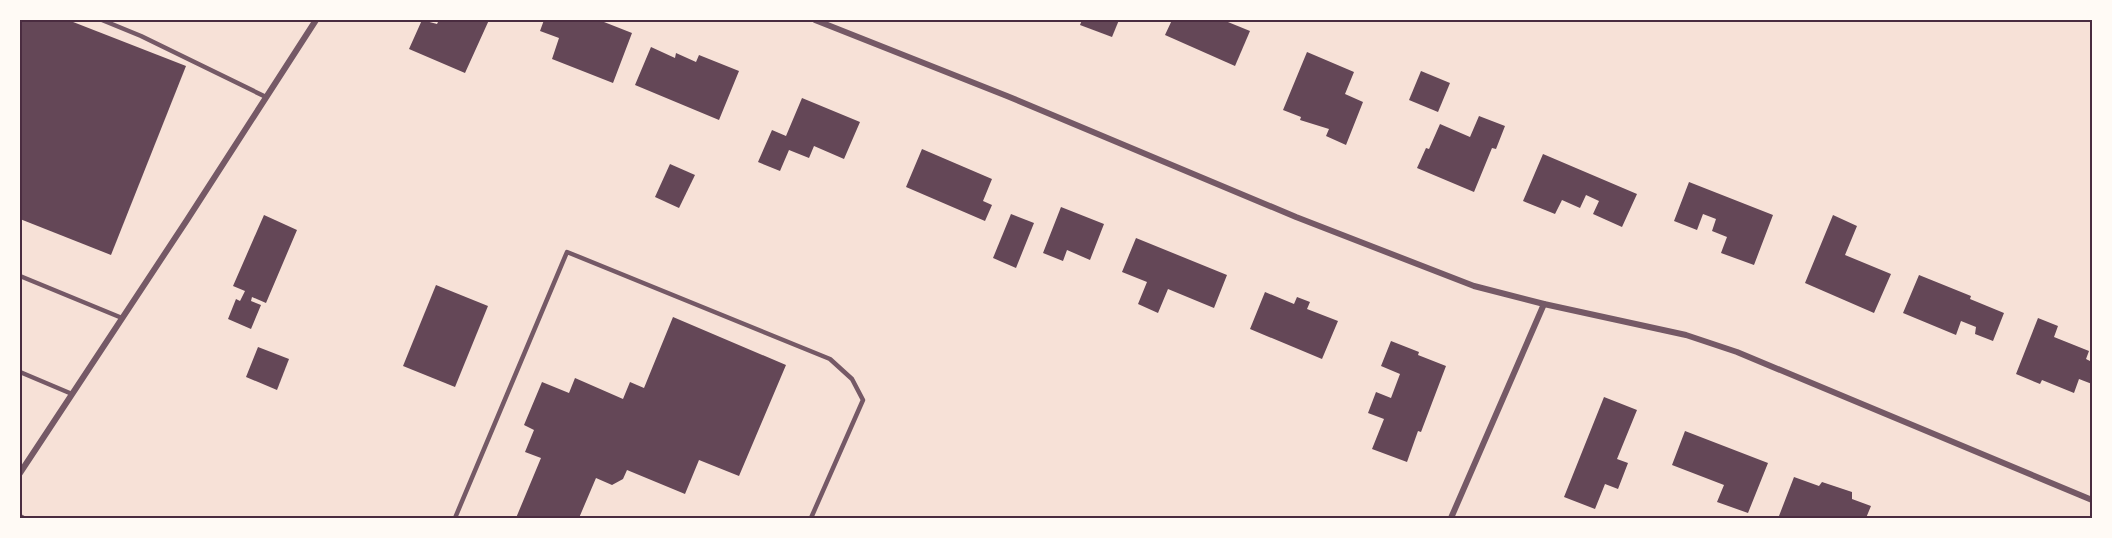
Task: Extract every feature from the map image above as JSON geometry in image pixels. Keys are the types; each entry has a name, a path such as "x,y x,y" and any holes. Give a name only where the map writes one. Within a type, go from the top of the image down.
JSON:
{"street":[{"path":"20,473 316,20"},
{"path":"815,20 1006,96 1329,230 1474,286 1544,304 1676,332 1727,349 2092,500"},
{"path":"1451,519 1544,304"}],"lane":[{"path":"102,20 141,36 266,97"},
{"path":"455,519 567,252 830,359 852,379 863,400 810,519"},
{"path":"20,276 122,318"},
{"path":"20,372 72,394"}],"building":[{"path":"20,20 68,20 186,66 111,255 20,219"},
{"path":"422,20 437,24 439,20 489,20 465,73 409,49"},
{"path":"544,20 605,20 604,22 632,33 613,83 552,59 559,38 540,31"},
{"path":"1082,20 1119,20 1112,37 1080,25"},
{"path":"1172,20 1223,20 1250,31 1235,66 1165,35"},
{"path":"651,47 675,58 676,53 696,62 699,55 739,71 719,120 635,85"},
{"path":"1307,52 1354,72 1345,94 1363,102 1346,145 1326,136 1329,129 1300,120 1301,117 1283,110"},
{"path":"1421,71 1450,83 1438,112 1409,100"},
{"path":"802,98 860,122 844,159 814,146 809,158 789,150 780,171 758,162 772,130 786,136"},
{"path":"1479,116 1505,126 1496,149 1492,148 1474,192 1417,168 1426,148 1429,149 1440,124 1470,137"},
{"path":"922,149 992,179 983,201 992,205 985,221 906,187"},
{"path":"1543,154 1637,194 1622,227 1593,214 1599,201 1586,195 1580,208 1562,200 1555,214 1523,201"},
{"path":"670,164 695,175 679,208 655,197"},
{"path":"1689,182 1773,215 1754,265 1721,253 1727,237 1712,231 1716,219 1703,214 1697,230 1674,221"},
{"path":"1061,207 1104,224 1090,260 1067,250 1063,261 1043,253"},
{"path":"1011,214 1034,223 1016,268 993,258"},
{"path":"264,215 297,230 266,303 252,297 251,301 261,305 251,329 228,319 236,299 240,301 245,291 233,286"},
{"path":"1833,215 1857,226 1845,255 1891,274 1874,313 1805,283"},
{"path":"1136,238 1227,275 1214,308 1168,289 1158,313 1138,304 1147,282 1122,272"},
{"path":"1919,275 1971,296 1970,299 2004,313 1993,341 1975,334 1976,327 1961,321 1956,335 1903,313"},
{"path":"436,285 488,306 455,387 403,366"},
{"path":"1265,292 1294,304 1297,297 1310,302 1307,309 1338,321 1322,359 1250,329"},
{"path":"673,317 786,365 739,476 699,460 685,494 627,470 623,479 612,485 596,478 579,518 516,518 541,458 525,452 534,430 524,425 542,382 569,393 575,378 623,399 630,382 644,388"},
{"path":"2038,318 2058,326 2054,337 2089,351 2086,359 2092,362 2092,384 2079,379 2074,393 2042,380 2040,384 2016,374"},
{"path":"1391,341 1446,366 1407,462 1372,449 1384,419 1368,413 1376,392 1391,398 1400,374 1381,366"},
{"path":"258,347 289,359 277,390 246,377"},
{"path":"1604,397 1637,410 1617,459 1628,463 1618,489 1605,484 1595,509 1564,497"},
{"path":"1685,431 1768,463 1748,513 1717,502 1724,485 1672,465"},
{"path":"1794,477 1819,486 1822,482 1852,492 1852,499 1871,506 1866,518 1786,518 1779,516"}]}
